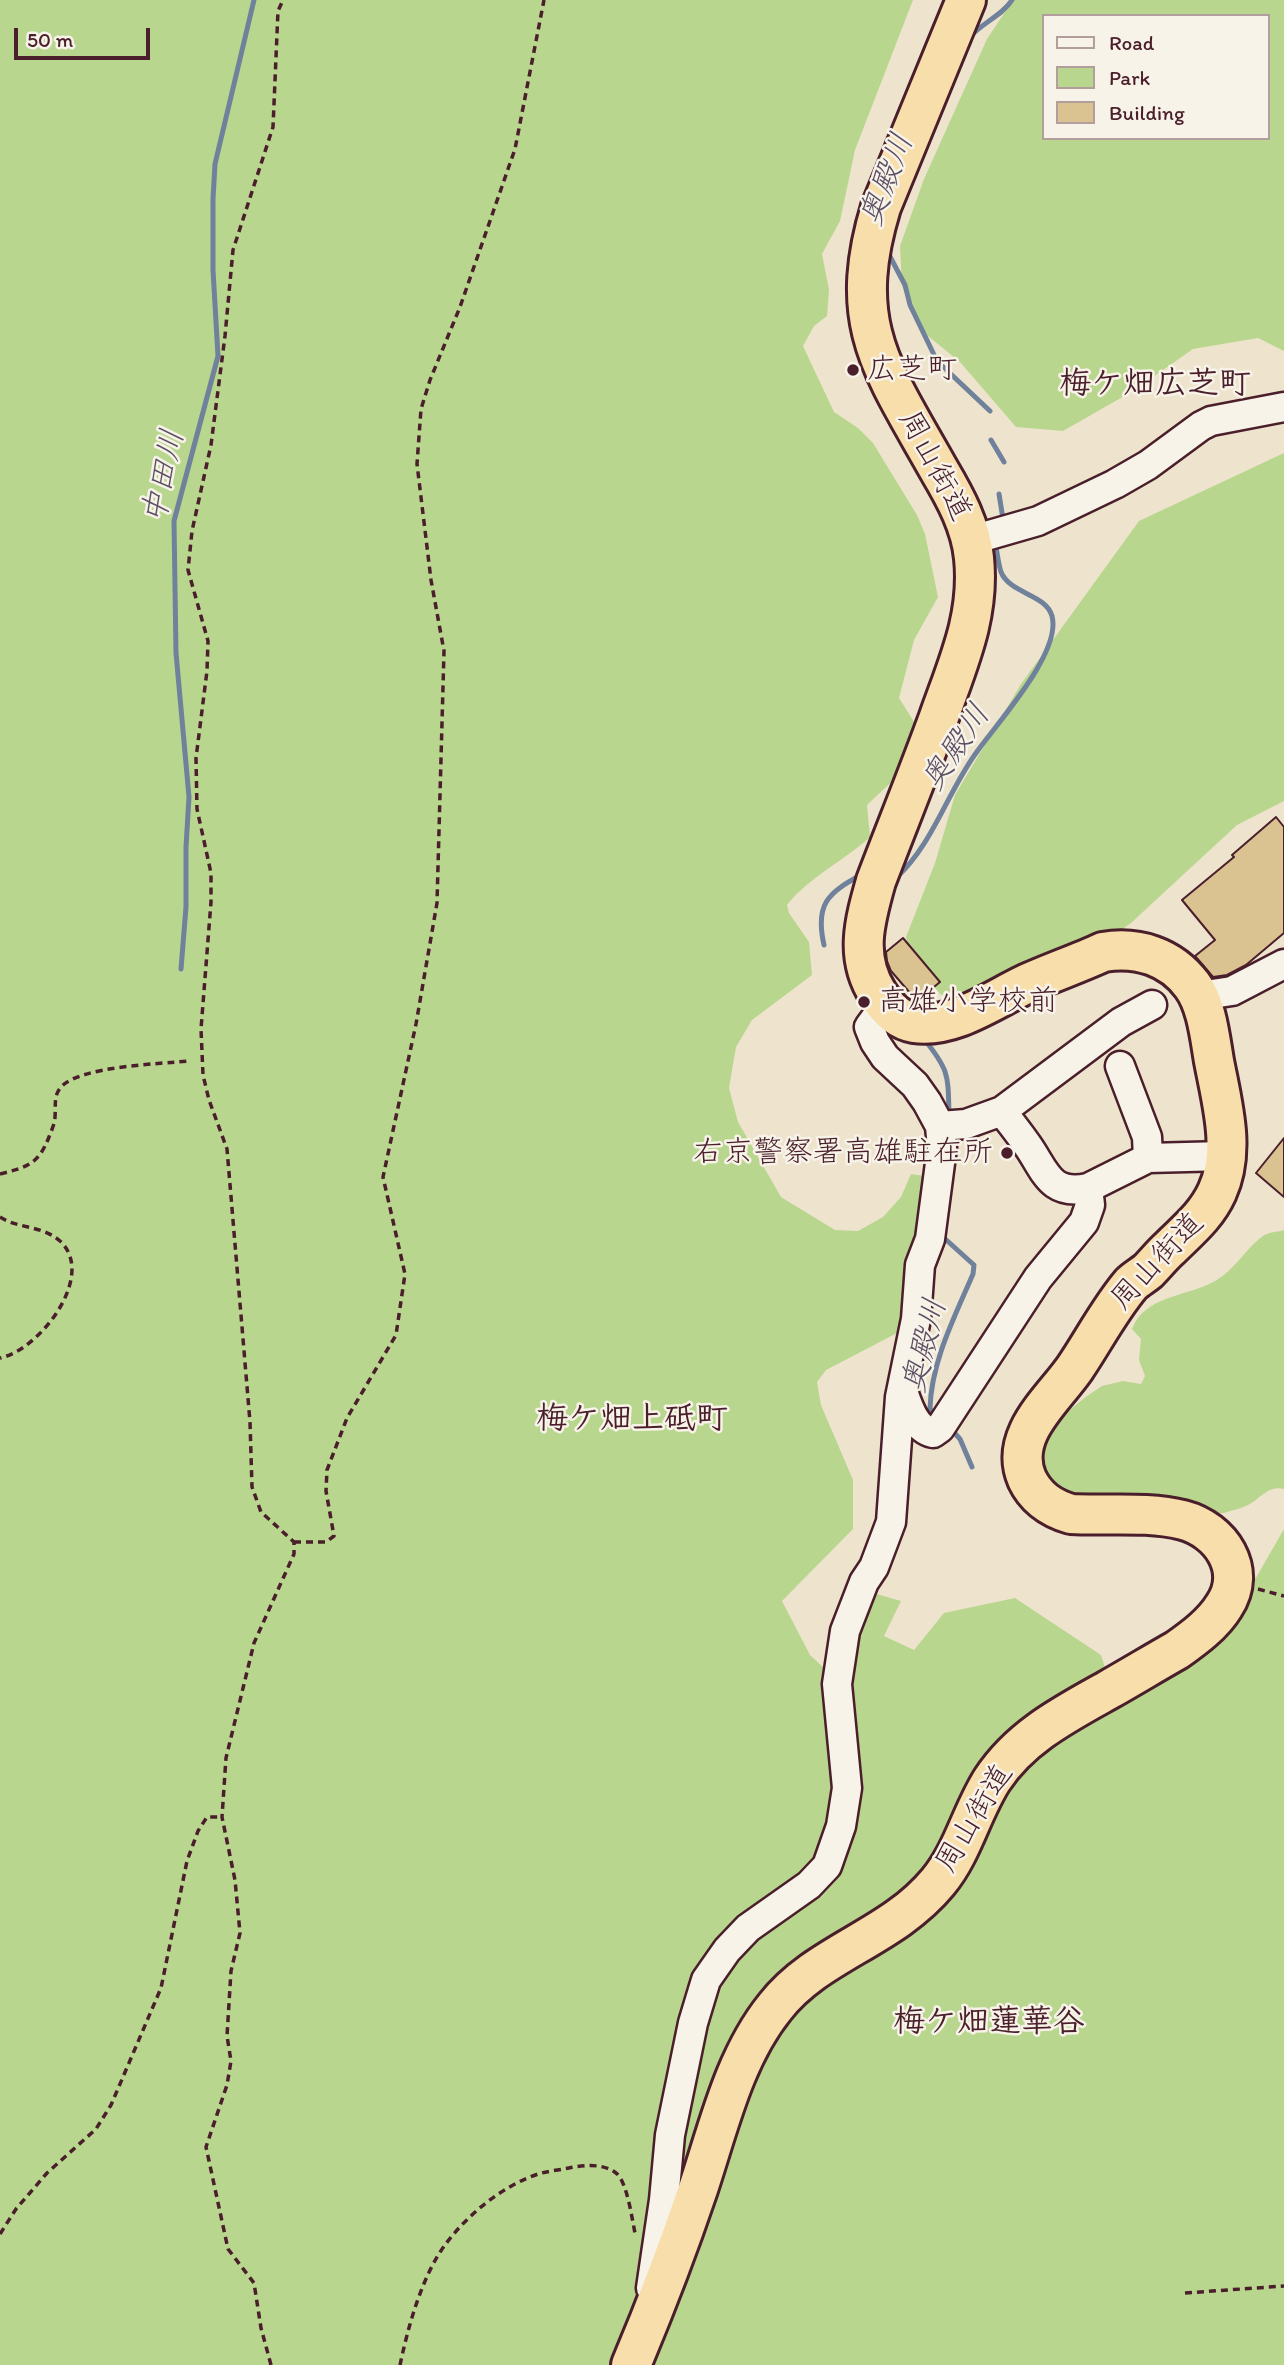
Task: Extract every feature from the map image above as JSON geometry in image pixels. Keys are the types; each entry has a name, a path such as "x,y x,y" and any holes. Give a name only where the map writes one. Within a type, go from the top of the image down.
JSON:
{"highway":[{"name":"周山街道","path":"631,2365 669,2275 735,2080 748,2048 775,2007 801,1980 895,1923 920,1902 939,1881 954,1858 993,1779 1030,1739 1050,1723 1194,1638 1224,1606 1230,1594 1233,1568 1225,1547 1214,1536 1184,1520 1142,1515 1071,1514 1061,1511 1049,1506 1031,1486 1024,1471 1023,1459 1029,1430 1119,1300 1133,1283 1196,1224 1208,1209 1223,1177 1225,1121 1222,1093 1199,996 1175,968 1157,956 1121,949 1103,952 950,1019 916,1023 902,1020 885,1005 873,986 864,961 862,944 866,917 876,881 971,628 975,580 972,540 957,500 888,380 870,330 866,287 872,241 881,207 967,0"}],"street":[{"path":"972,540 1038,521 1115,484 1149,465 1200,426 1211,421 1284,407"},
{"path":"1199,996 1232,992 1284,964"},
{"path":"652,2316 652,2270 664,2200 670,2135 693,2023 706,1980 727,1950 748,1928 809,1885 827,1866 841,1826 847,1788 837,1684 845,1631 891,1522 902,1385 916,1319 920,1265 930,1239 942,1148 940,1126 915,1085 885,1056 869,1027 885,1005"},
{"path":"940,1126 966,1124 1002,1111 1121,1022 1152,1005"},
{"path":"1120,1066 1147,1137 1148,1158"},
{"path":"1002,1111 1045,1175 1065,1189 1073,1191 1088,1188 1148,1158 1225,1156"},
{"path":"902,1385 907,1404 919,1426 933,1433 943,1423 1038,1278 1084,1222 1090,1205 1088,1188"}],"path":[{"path":"283,0 278,11 273,127 233,250 213,431 192,531 188,570 208,640 207,671 196,758 197,809 211,873 201,1029 203,1075 227,1149 253,1487 261,1512 294,1542 326,1542 334,1536 326,1491 327,1470 347,1418 396,1335 405,1274 383,1177 416,1024 437,903 443,652 417,464 421,409 515,149 544,0"},
{"path":"0,1174 23,1169 33,1163 44,1150 55,1120 55,1096 61,1087 78,1075 189,1061"},
{"path":"0,1217 19,1226 46,1231 62,1242 69,1256 71,1275 61,1307 51,1322 27,1346 0,1357"},
{"path":"271,2365 261,2328 254,2283 228,2249 206,2147 227,2085 231,2061 227,2036 231,1971 240,1933 234,1880 222,1817 226,1758 254,1643 294,1554 294,1542"},
{"path":"0,2234 16,2209 47,2173 96,2129 111,2105 160,1988 180,1887 198,1831 207,1817 222,1817"},
{"path":"400,2365 408,2325 444,2246 478,2211 501,2193 538,2174 580,2166 600,2166 616,2172 623,2180 636,2243"},
{"path":"1185,2292 1284,2286"}],"green space":[{"path":"0,0 913,0 855,150 840,221 822,254 829,290 827,316 814,326 803,346 834,412 858,428 873,443 917,515 925,534 938,597 914,640 899,698 916,725 902,772 867,805 870,837 806,886 787,905 789,913 809,942 812,975 752,1020 736,1047 729,1088 738,1122 781,1197 835,1230 858,1231 883,1217 901,1197 911,1174 924,1176 928,1208 901,1331 826,1370 817,1382 821,1405 853,1480 853,1529 782,1601 810,1655 825,1669 843,1673 873,1593 901,1601 884,1636 914,1650 944,1613 1015,1598 1101,1655 1106,1671 1242,1602 1284,1529 1284,2365 0,2365"},
{"path":"1013,0 1284,0 1284,351 1258,338 1193,349 1133,391 1063,431 1016,427 960,362 923,332 902,286 900,246 924,179 987,39"},
{"path":"1284,453 1284,801 1237,825 1131,923 1103,943 960,1003 940,994 913,959 906,937 935,863 955,795 1021,684 1139,521"},
{"path":"1284,1230 1284,1489 1273,1489 1245,1506 1224,1513 1082,1517 1034,1462 1046,1429 1102,1386 1123,1381 1141,1384 1145,1376 1139,1360 1141,1339 1132,1329 1147,1309 1168,1298 1215,1281 1229,1271 1263,1236"}],"building":[{"path":"1276,817 1284,827 1284,933 1246,965 1227,975 1213,977 1195,956 1215,940 1182,900 1234,857 1232,855"},
{"path":"903,938 940,982 917,1001 891,971 887,961 886,952"},
{"path":"1284,1138 1284,1197 1256,1173"}],"waterway":[{"name":"中田川","path":"181,969 186,907 189,797 176,653 174,521 218,356 213,270 215,164 254,0"},
{"name":"奥殿川","path":"969,38 1003,11 1012,0"},
{"name":"奥殿川","path":"886,249 905,285 910,305 937,361 990,411"},
{"name":"奥殿川","path":"991,440 1004,462"},
{"name":"奥殿川","path":"999,494 1003,519"},
{"name":"奥殿川","path":"896,878 920,850 966,768 1025,688 1047,649 1052,631 1052,616 1043,603 1006,579 1001,572 995,541"},
{"name":"奥殿川","path":"824,945 821,920 826,902 840,888 861,875"},
{"name":"奥殿川","path":"924,1039 946,1074 949,1116"},
{"name":"奥殿川","path":"937,1418 930,1409 939,1357 973,1274 974,1265 943,1237"},
{"name":"奥殿川","path":"950,1428 960,1439 972,1467"}],"place":[{"name":"広芝町","path":"853,370"},
{"name":"高雄小学校前","path":"864,1002"},
{"name":"右京警察署高雄駐在所","path":"1007,1153"}],"district":[{"name":"梅ケ畑広芝町","path":"1155,385"},
{"name":"梅ケ畑上砥町","path":"632,1420"},
{"name":"梅ケ畑蓮華谷","path":"989,2023"}]}
